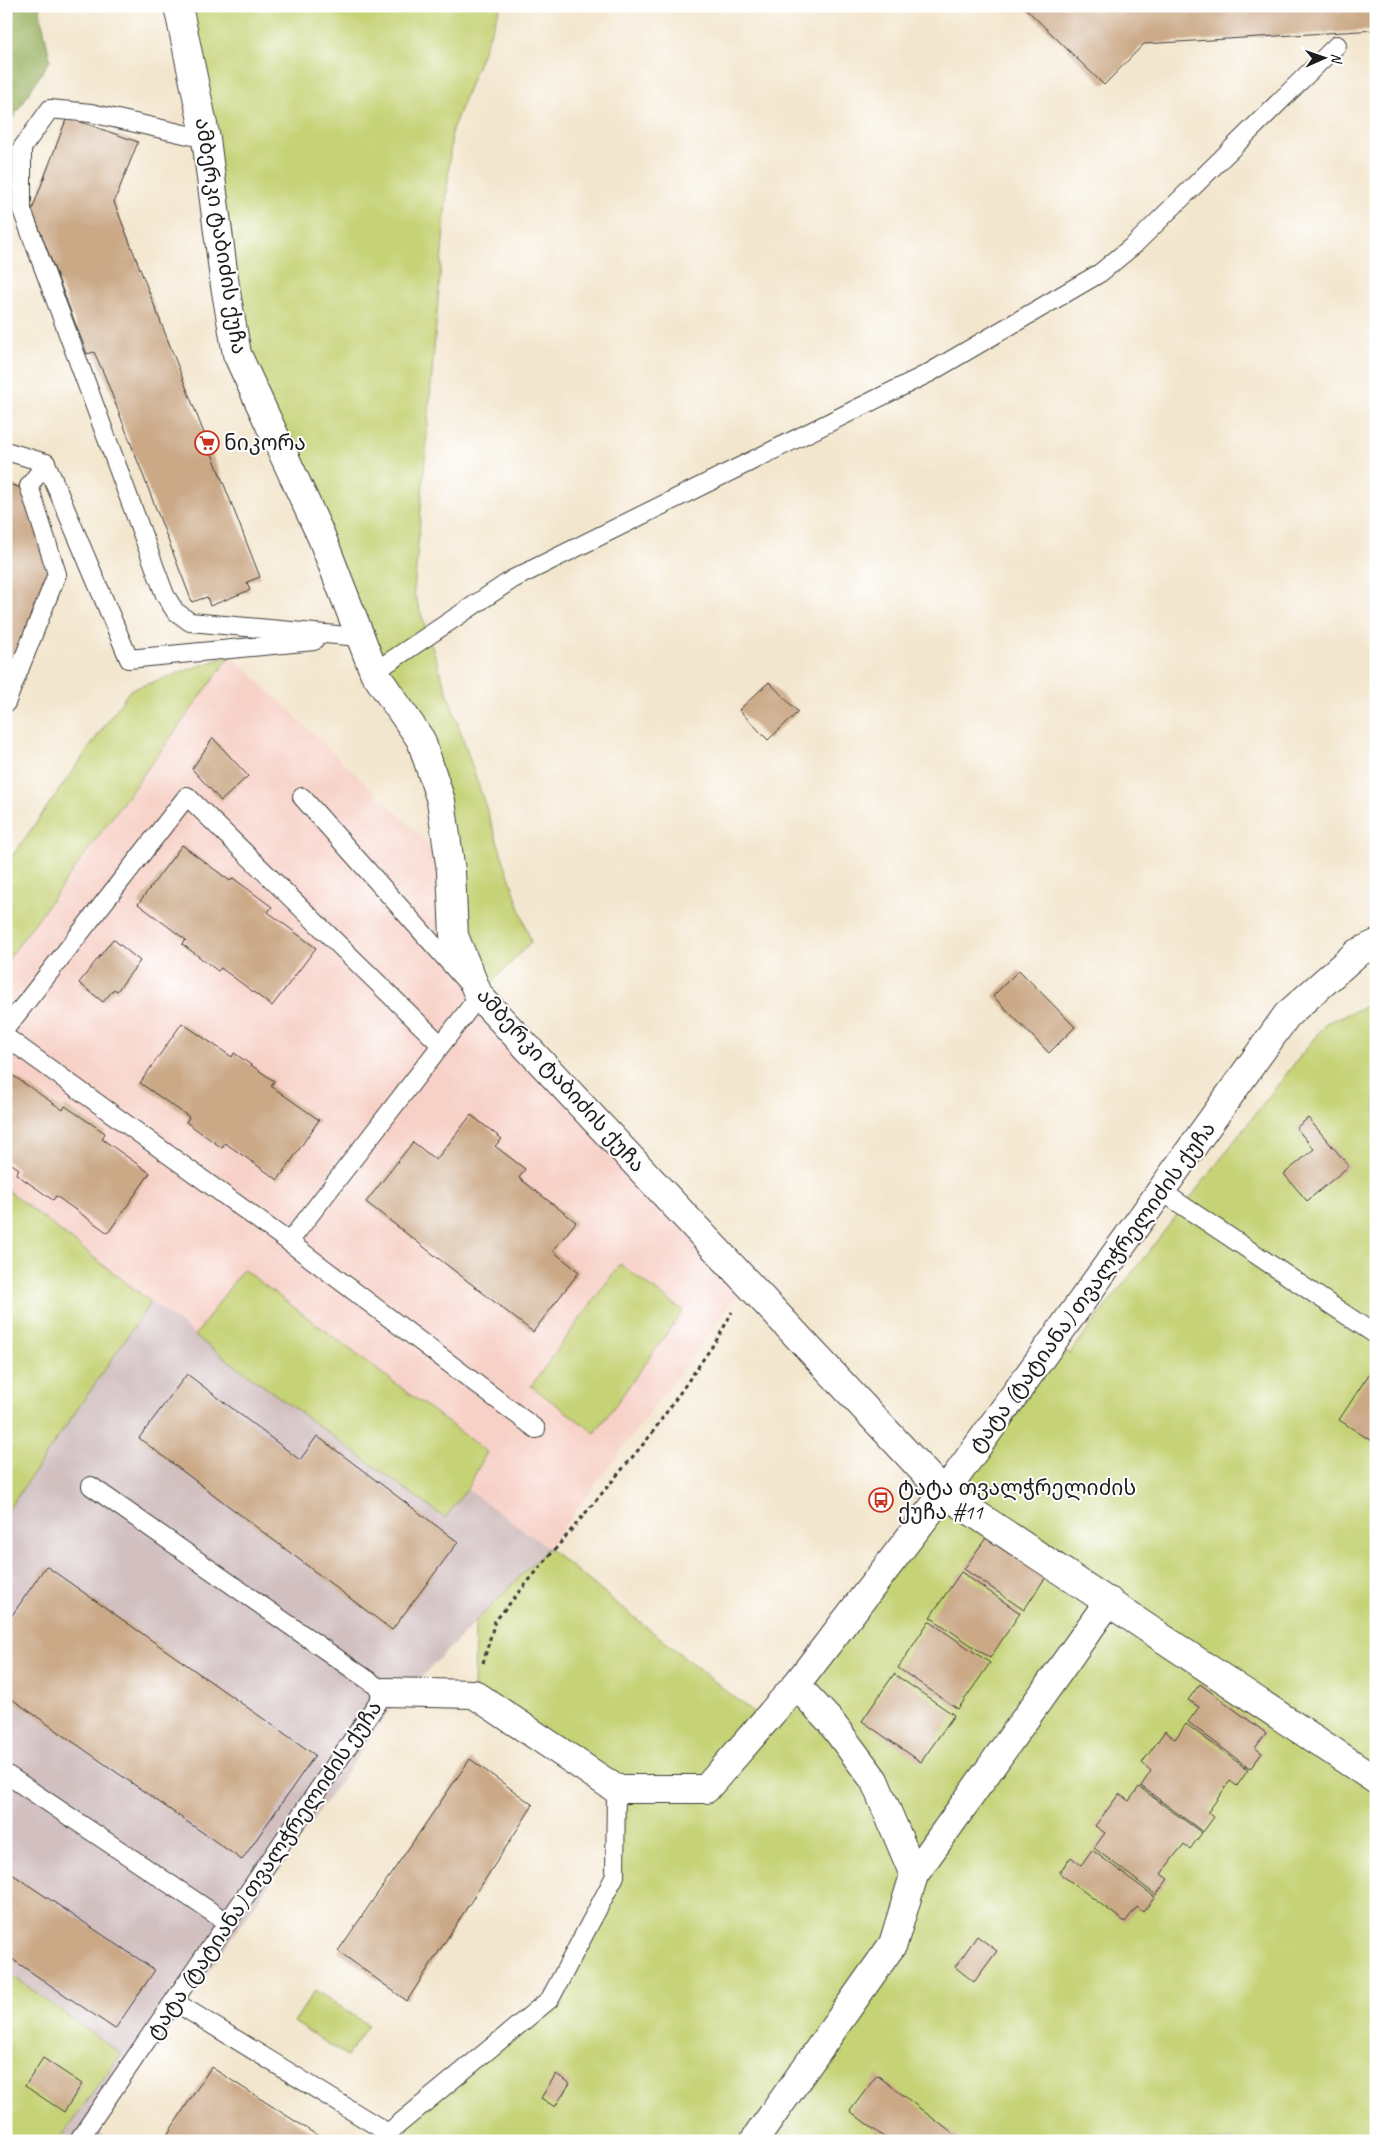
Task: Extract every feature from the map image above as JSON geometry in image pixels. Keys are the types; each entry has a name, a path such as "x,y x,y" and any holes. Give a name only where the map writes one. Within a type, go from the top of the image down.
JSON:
{"street":[{"name":"ამბერკი ტაბიძის ქუჩა","path":"178,6 206,139 237,354 322,538 374,672 421,740 441,801 451,871 454,936 479,996 944,1493 1376,1780"},
{"name":"ტატა (ტატიანა) თვალჭრელიძის ქუჩა","path":"616,1789 706,1789 796,1685 944,1493 1287,1015 1357,953 1376,944"},
{"path":"754,2141 892,1944 914,1875 1109,1601"},
{"path":"796,1685 830,1721 874,1780 914,1875"},
{"name":"ტატა (ტატიანა) თვალჭრელიძის ქუჩა","path":"385,1692 474,1694"},
{"path":"474,1694 616,1789"}],"lane":[{"path":"374,672 513,579 929,373 1100,273 1134,245 1337,45"},
{"path":"206,139 91,113 50,109 22,148 22,210 165,595 176,611 190,622 359,636"},
{"path":"6,451 46,463"},
{"path":"46,463 129,659 359,636"},
{"path":"6,703 58,574 29,486 46,463"},
{"path":"6,1028 187,796 441,1045"},
{"path":"289,1242 479,996 302,797"},
{"path":"6,1037 289,1242 536,1429"},
{"path":"1161,1191 1376,1335"},
{"path":"91,1486 385,1692"},
{"name":"ტატა (ტატიანა) თვალჭრელიძის ქუჩა","path":"78,2141 175,2002 385,1692"},
{"path":"6,1774 228,1923"},
{"path":"175,2002 387,2137 550,1999 615,1876 616,1789"}],"path":[{"path":"474,1694 495,1621 650,1436 718,1338 747,1283"}],"shaded area":[{"path":"231,655 531,942 479,996 747,1283 548,1548 467,1489 487,1453 243,1270 195,1336 6,1189 6,962"},
{"path":"151,1302 444,1518 467,1489 548,1548 390,1709 98,2132 112,2141 58,2141 121,2054 6,1971 6,1513"}],"green space":[{"path":"6,6 39,6 50,60 7,127 6,165"},
{"path":"185,6 501,6 452,130 414,593 531,942 479,996 441,801 374,672 244,353"},
{"path":"231,655 6,962 6,865 130,690"},
{"path":"1376,1002 1376,2141 383,2141 388,2133 550,1999 615,1876 616,1789 474,1694 475,1622 548,1548 764,1721 1053,1342 1069,1354 1326,1023"},
{"path":"6,1189 151,1302 6,1513"},
{"path":"620,1264 683,1311 595,1433 531,1386"},
{"path":"243,1269 487,1452 467,1489 445,1518 195,1336"},
{"path":"6,1971 121,2054 58,2141 6,2141"},
{"path":"315,1990 368,2025 347,2056 294,2022"}],"building":[{"path":"1023,6 1376,6 1376,30 1144,44 1104,85"},
{"path":"67,117 138,142 114,202 260,577 247,582 250,590 210,606 207,597 192,602 104,374 94,352 87,354 32,210"},
{"path":"6,483 24,489 51,570 6,686"},
{"path":"769,682 798,712 768,740 739,710"},
{"path":"213,738 248,776 221,801 192,769"},
{"path":"182,845 230,881 233,878 272,907 268,912 316,948 272,1006 221,968 218,971 182,944 186,940 138,904"},
{"path":"113,939 140,961 117,991 114,989 103,1002 79,983"},
{"path":"1019,970 1075,1027 1049,1053 993,996"},
{"path":"182,1023 232,1057 234,1053 274,1081 271,1086 319,1120 278,1180 225,1143 222,1148 186,1122 189,1117 140,1083"},
{"path":"12,1075 63,1110 65,1106 105,1133 102,1139 150,1173 108,1233 56,1196 53,1200 16,1174 19,1169 6,1160 6,1084"},
{"path":"471,1115 502,1139 495,1146 525,1169 519,1178 576,1222 553,1251 579,1272 533,1332 366,1202 413,1142 436,1160"},
{"path":"1308,1118 1349,1166 1307,1201 1284,1174 1314,1149 1296,1128"},
{"path":"1371,1371 1376,1374 1376,1444 1339,1420"},
{"path":"187,1374 300,1460 317,1436 458,1542 392,1630 139,1438"},
{"path":"988,1535 1047,1575 1024,1610 964,1569"},
{"path":"46,1566 315,1755 242,1860 6,1695 6,1624"},
{"path":"961,1572 1020,1613 990,1658 930,1617"},
{"path":"929,1621 990,1663 958,1709 898,1668"},
{"path":"894,1674 954,1715 921,1762 862,1721"},
{"path":"1200,1684 1266,1733 1255,1748 1262,1753 1250,1769 1188,1722 1199,1707 1188,1700"},
{"path":"1186,1724 1248,1770 1237,1786 1230,1781 1208,1812 1214,1817 1203,1832 1141,1786 1151,1771 1142,1763 1165,1731 1175,1739"},
{"path":"470,1759 533,1805 407,2001 338,1951"},
{"path":"1139,1787 1202,1833 1190,1849 1184,1844 1172,1859 1161,1874 1168,1879 1156,1895 1094,1848 1105,1833 1095,1826 1119,1794 1129,1801"},
{"path":"1092,1850 1155,1897 1143,1912 1137,1907 1125,1922 1059,1873 1071,1857 1081,1865"},
{"path":"6,1870 155,1970 115,2029 6,1955"},
{"path":"977,1936 997,1951 974,1982 955,1967"},
{"path":"43,2058 82,2084 64,2112 25,2086"},
{"path":"211,2067 326,2141 176,2141 167,2135"},
{"path":"556,2074 570,2083 555,2107 541,2098"},
{"path":"877,2075 962,2141 889,2141 850,2111"}],"place":[{"name":"ნიკორა","path":"207,443"},
{"name":"ტატა თვალჭრელიძის ქუჩა #11","path":"881,1500"}]}
